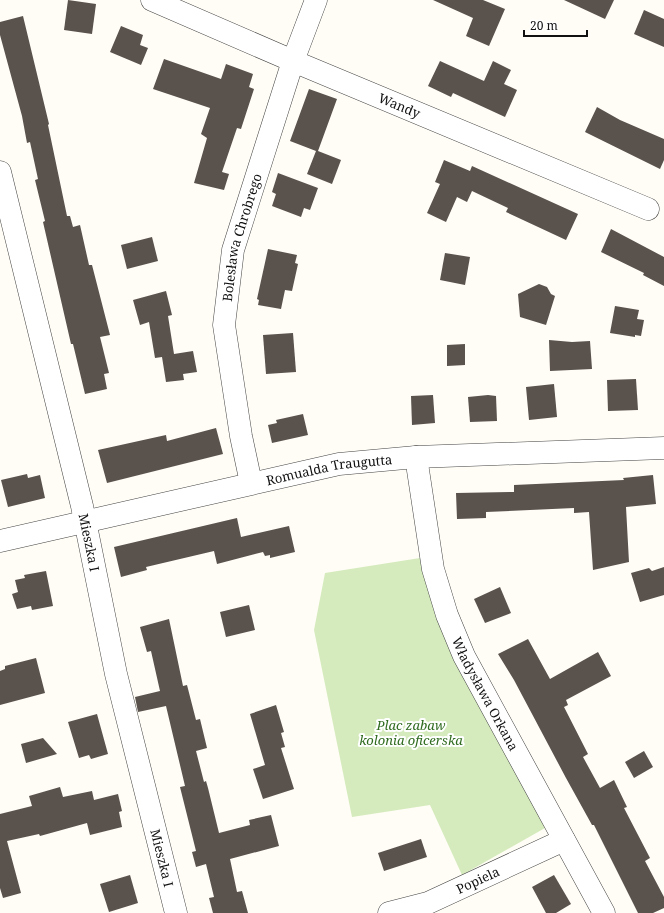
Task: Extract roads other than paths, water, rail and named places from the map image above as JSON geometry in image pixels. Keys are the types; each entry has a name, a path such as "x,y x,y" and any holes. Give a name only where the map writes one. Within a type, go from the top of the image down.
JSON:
{"street":[{"name":"Wandy","path":"152,0 293,61 648,208"},
{"name":"Bolesława Chrobrego","path":"251,483 241,436 224,325 233,250 293,61 316,0"},
{"name":"Mieszka I","path":"0,172 86,522 116,674 176,913"},
{"name":"Romualda Traugutta","path":"0,541 339,464 416,457 664,448"},
{"name":"Władysława Orkana","path":"416,457 433,569 447,615 464,656 604,913"},
{"name":"Popiela","path":"389,913 428,903 564,840"}],"park label":[{"name":"Plac zabaw kolonia oficerska","path":"411,732"}]}
